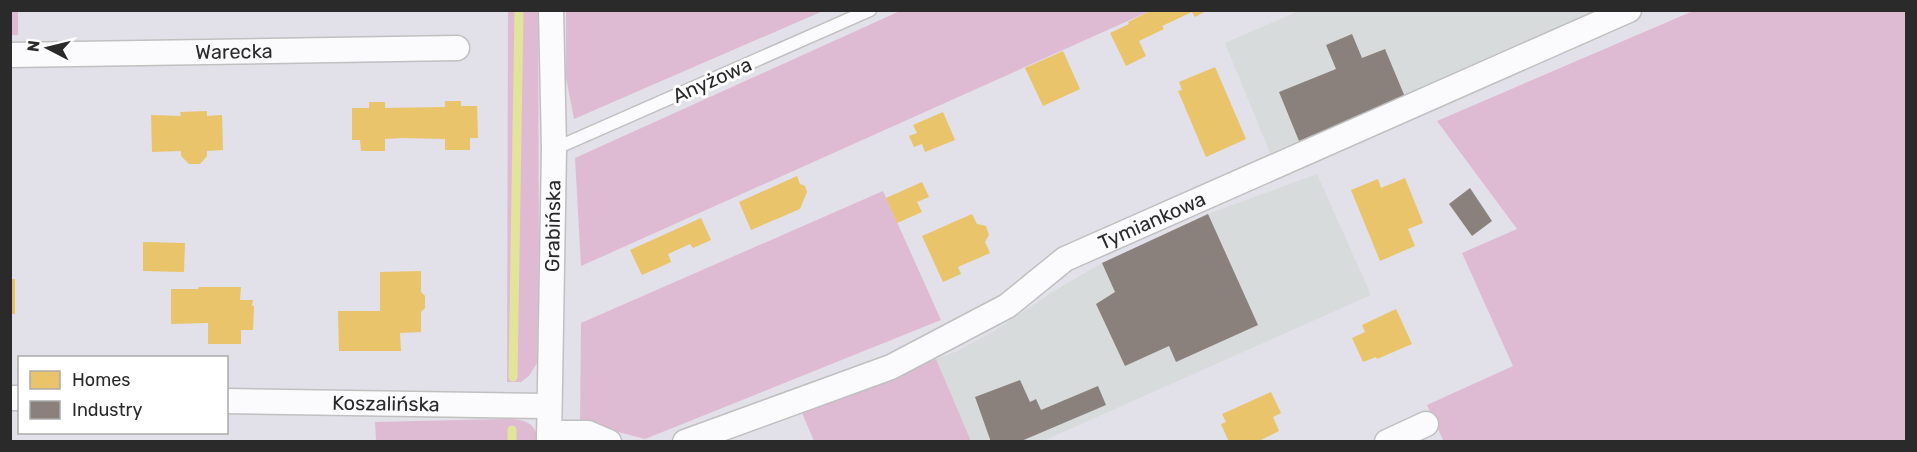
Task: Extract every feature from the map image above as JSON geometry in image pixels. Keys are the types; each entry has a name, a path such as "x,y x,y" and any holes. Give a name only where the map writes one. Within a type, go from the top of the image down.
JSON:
{"street":[{"name":"Grabińska","path":"549,437 554,149 551,10"},
{"name":"Tymiankowa","path":"685,441 891,367 1007,306 1065,259 1629,10"},
{"name":"Warecka","path":"10,55 457,48"},
{"name":"Koszalińska","path":"228,401 548,406"},
{"path":"1387,441 1426,424"},
{"path":"549,437 588,433 609,441"}],"lane":[{"name":"Anyżowa","path":"554,149 870,10"}],"shaded area":[{"path":"566,10 823,11 574,119 566,78"},
{"path":"10,11 18,11 18,35 11,35"},
{"path":"508,11 538,11 537,363 529,376 521,382 507,382"},
{"path":"900,11 1150,11 581,266 575,158"},
{"path":"1299,11 1603,11 1270,153 1225,43"},
{"path":"1693,11 1906,11 1906,441 1441,441 1443,440 1427,405 1513,366 1462,253 1517,229 1437,121"},
{"path":"1317,174 1371,295 1043,441 971,441 936,359 955,352 994,331 1054,291 1102,263 1208,214"},
{"path":"883,191 941,320 645,439 580,422 581,323"},
{"path":"936,359 971,441 814,441 802,413"},
{"path":"504,419 527,422 537,434 538,441 376,441 375,422"}],"building: Homes":[{"path":"1152,10 1208,10 1195,17 1192,12 1162,26 1164,29 1139,41 1146,56 1126,66 1110,33"},
{"path":"1063,51 1080,89 1043,106 1025,68"},
{"path":"1215,67 1246,139 1206,157 1178,91 1182,90 1179,82"},
{"path":"445,101 461,101 461,106 477,106 478,138 470,138 470,150 445,150 445,139 402,138 385,139 385,151 361,151 360,140 352,140 352,108 369,108 369,102 385,102 385,108 445,107"},
{"path":"207,111 207,116 222,115 223,150 207,151 207,156 200,164 189,164 181,156 181,151 152,152 151,115 181,116 180,112"},
{"path":"943,112 955,140 925,152 922,144 914,147 909,136 917,133 913,125"},
{"path":"797,176 807,192 800,209 751,230 739,202"},
{"path":"1405,178 1423,223 1408,229 1415,246 1380,261 1351,190 1378,179 1381,188"},
{"path":"922,182 929,197 917,202 922,212 897,223 886,198"},
{"path":"972,214 977,224 986,226 989,235 985,242 990,253 958,267 961,274 943,282 922,236"},
{"path":"701,218 711,240 693,248 690,244 668,254 671,262 642,275 630,250"},
{"path":"143,242 185,243 184,272 143,271"},
{"path":"421,271 421,292 425,296 425,308 421,312 421,332 400,333 401,351 339,351 338,311 380,311 380,272"},
{"path":"10,279 15,279 15,314 10,314"},
{"path":"199,287 241,287 240,300 253,300 253,330 241,330 241,344 208,344 208,323 171,324 171,289 198,289"},
{"path":"1396,309 1412,344 1377,359 1376,357 1363,362 1352,338 1365,332 1362,325"},
{"path":"1271,392 1281,413 1273,417 1279,431 1257,442 1229,442 1221,424 1226,422 1222,414"}],"building: Industry":[{"path":"1352,34 1362,58 1385,49 1405,97 1299,141 1279,92 1336,69 1326,45"},
{"path":"1470,188 1492,221 1472,236 1449,204"},
{"path":"1208,214 1258,325 1176,362 1169,346 1125,366 1096,304 1115,292 1102,263"},
{"path":"1020,380 1030,402 1036,399 1041,410 1098,386 1106,405 1019,442 991,442 975,397"}],"waterway":[{"path":"513,377 519,10"},
{"path":"512,430 512,442"}]}
